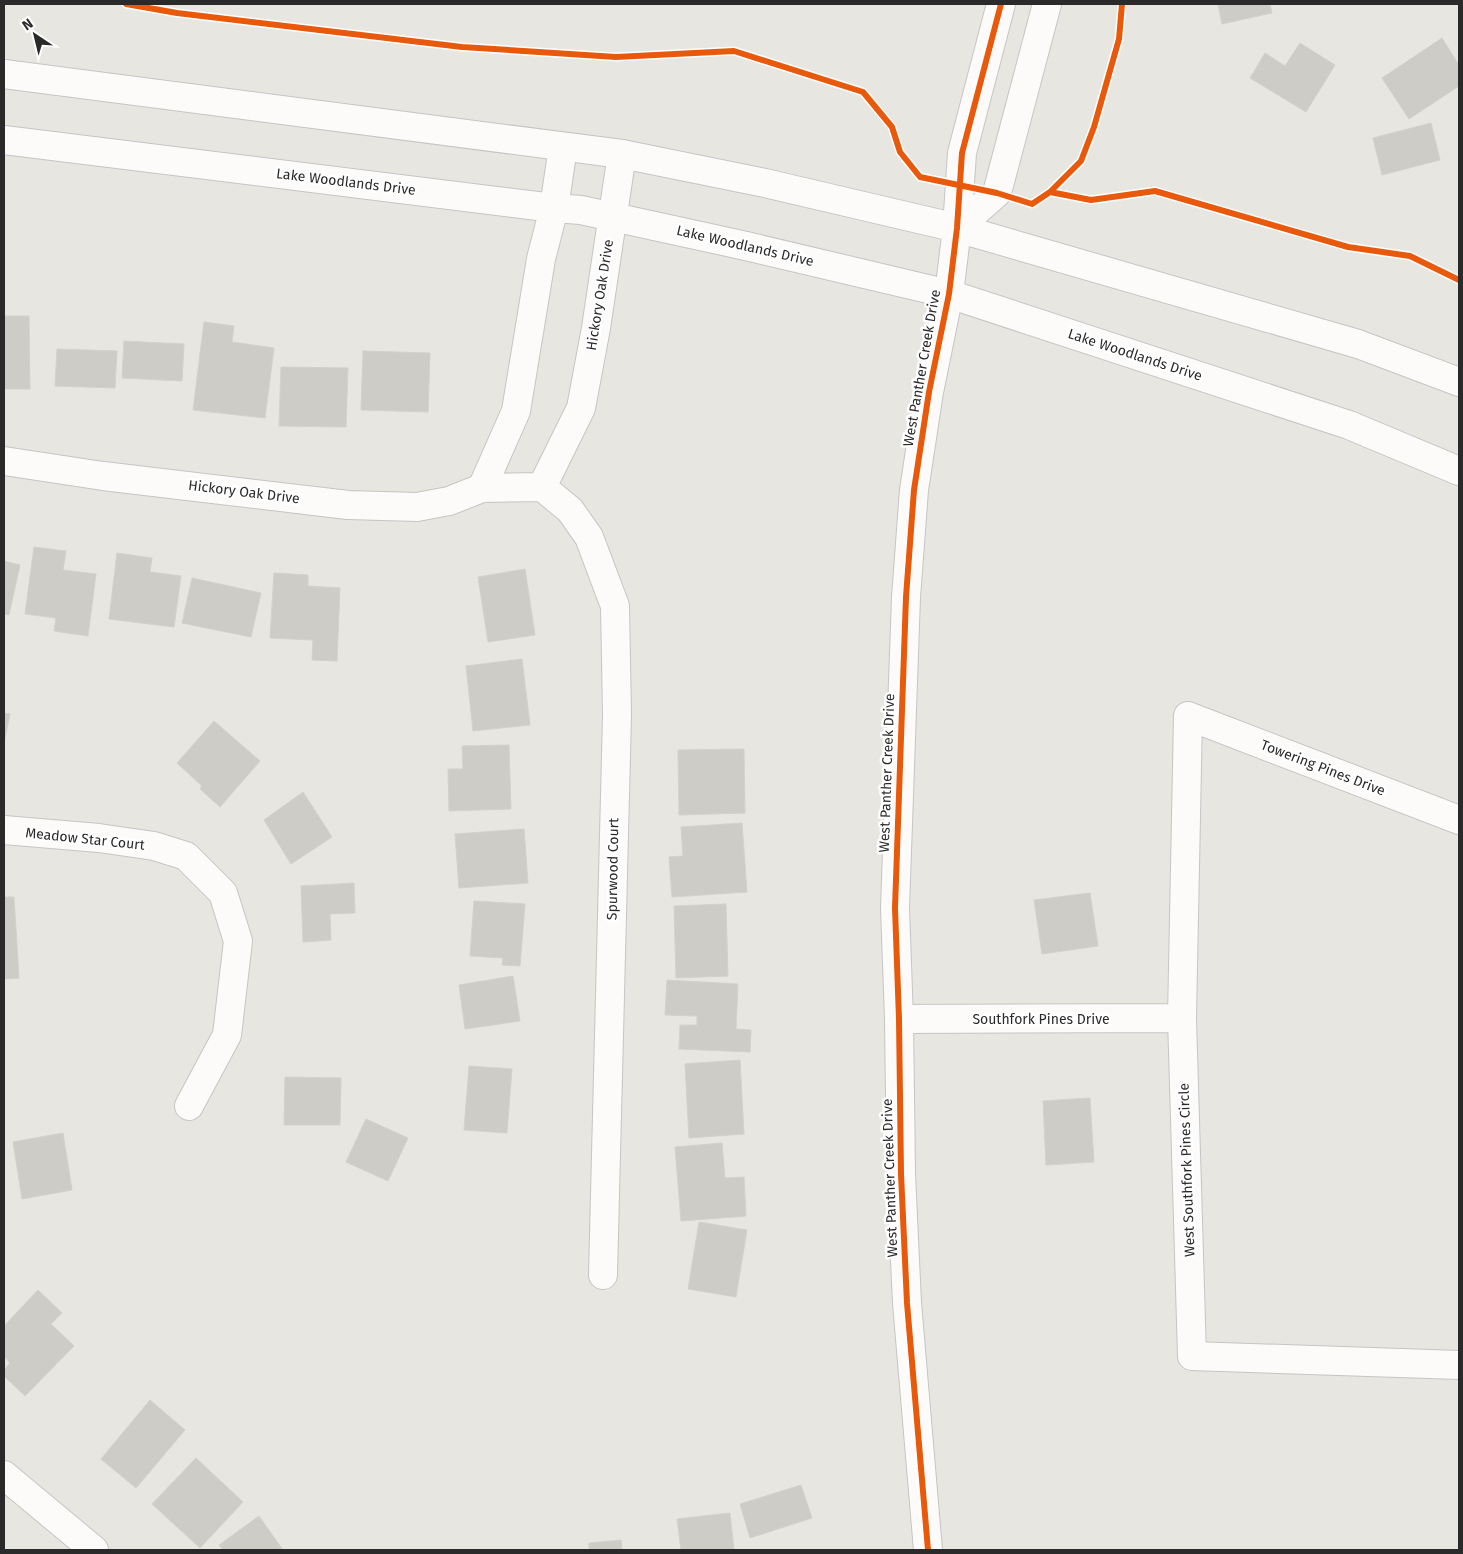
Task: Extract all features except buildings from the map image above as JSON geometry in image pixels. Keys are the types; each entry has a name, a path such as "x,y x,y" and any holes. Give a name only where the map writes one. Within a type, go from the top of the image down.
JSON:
{"street":[{"name":"West Panther Creek Drive","path":"928,1550 907,1303 900,1174 899,1019 895,908 906,597 914,490 929,392 949,294 957,228 962,153 1001,4"},
{"path":"957,228 997,193 1047,4"},
{"path":"4,74 622,154 765,183 957,228 1358,344 1459,382"},
{"name":"Lake Woodlands Drive","path":"4,140 581,210 746,246 949,294 1349,425 1459,471"},
{"path":"482,488 516,412 541,259 554,208 563,147"},
{"name":"Hickory Oak Drive","path":"4,460 104,476 348,505 417,507 450,501 482,488 542,488 581,408 596,328 622,154"},
{"name":"Spurwood Court","path":"542,488 570,510 589,537 615,606 617,715 603,1274"},
{"name":"Towering Pines Drive","path":"1188,716 1459,820"},
{"name":"West Southfork Pines Circle","path":"1188,716 1182,1018 1192,1356 1459,1365"},
{"name":"Meadow Star Court","path":"4,830 99,838 154,846 186,856 223,893 238,941 227,1035 189,1106"},
{"name":"Southfork Pines Drive","path":"899,1019 1182,1018"},
{"path":"4,1475 94,1550"}],"path":[{"path":"1050,192 1081,161 1094,127 1118,39 1122,4"}],"cycle path":[{"path":"126,4 177,13 462,47 616,57 734,51 863,92 892,127 900,152 920,177 997,193 1032,204 1050,192 1081,161 1094,127 1119,39 1122,4"},
{"path":"928,1550 907,1303 901,1174 895,908 906,597 914,490 929,392 949,294 957,228 962,153 1001,4"},
{"path":"1050,192 1091,200 1155,191 1348,247 1410,256 1459,280"}]}
